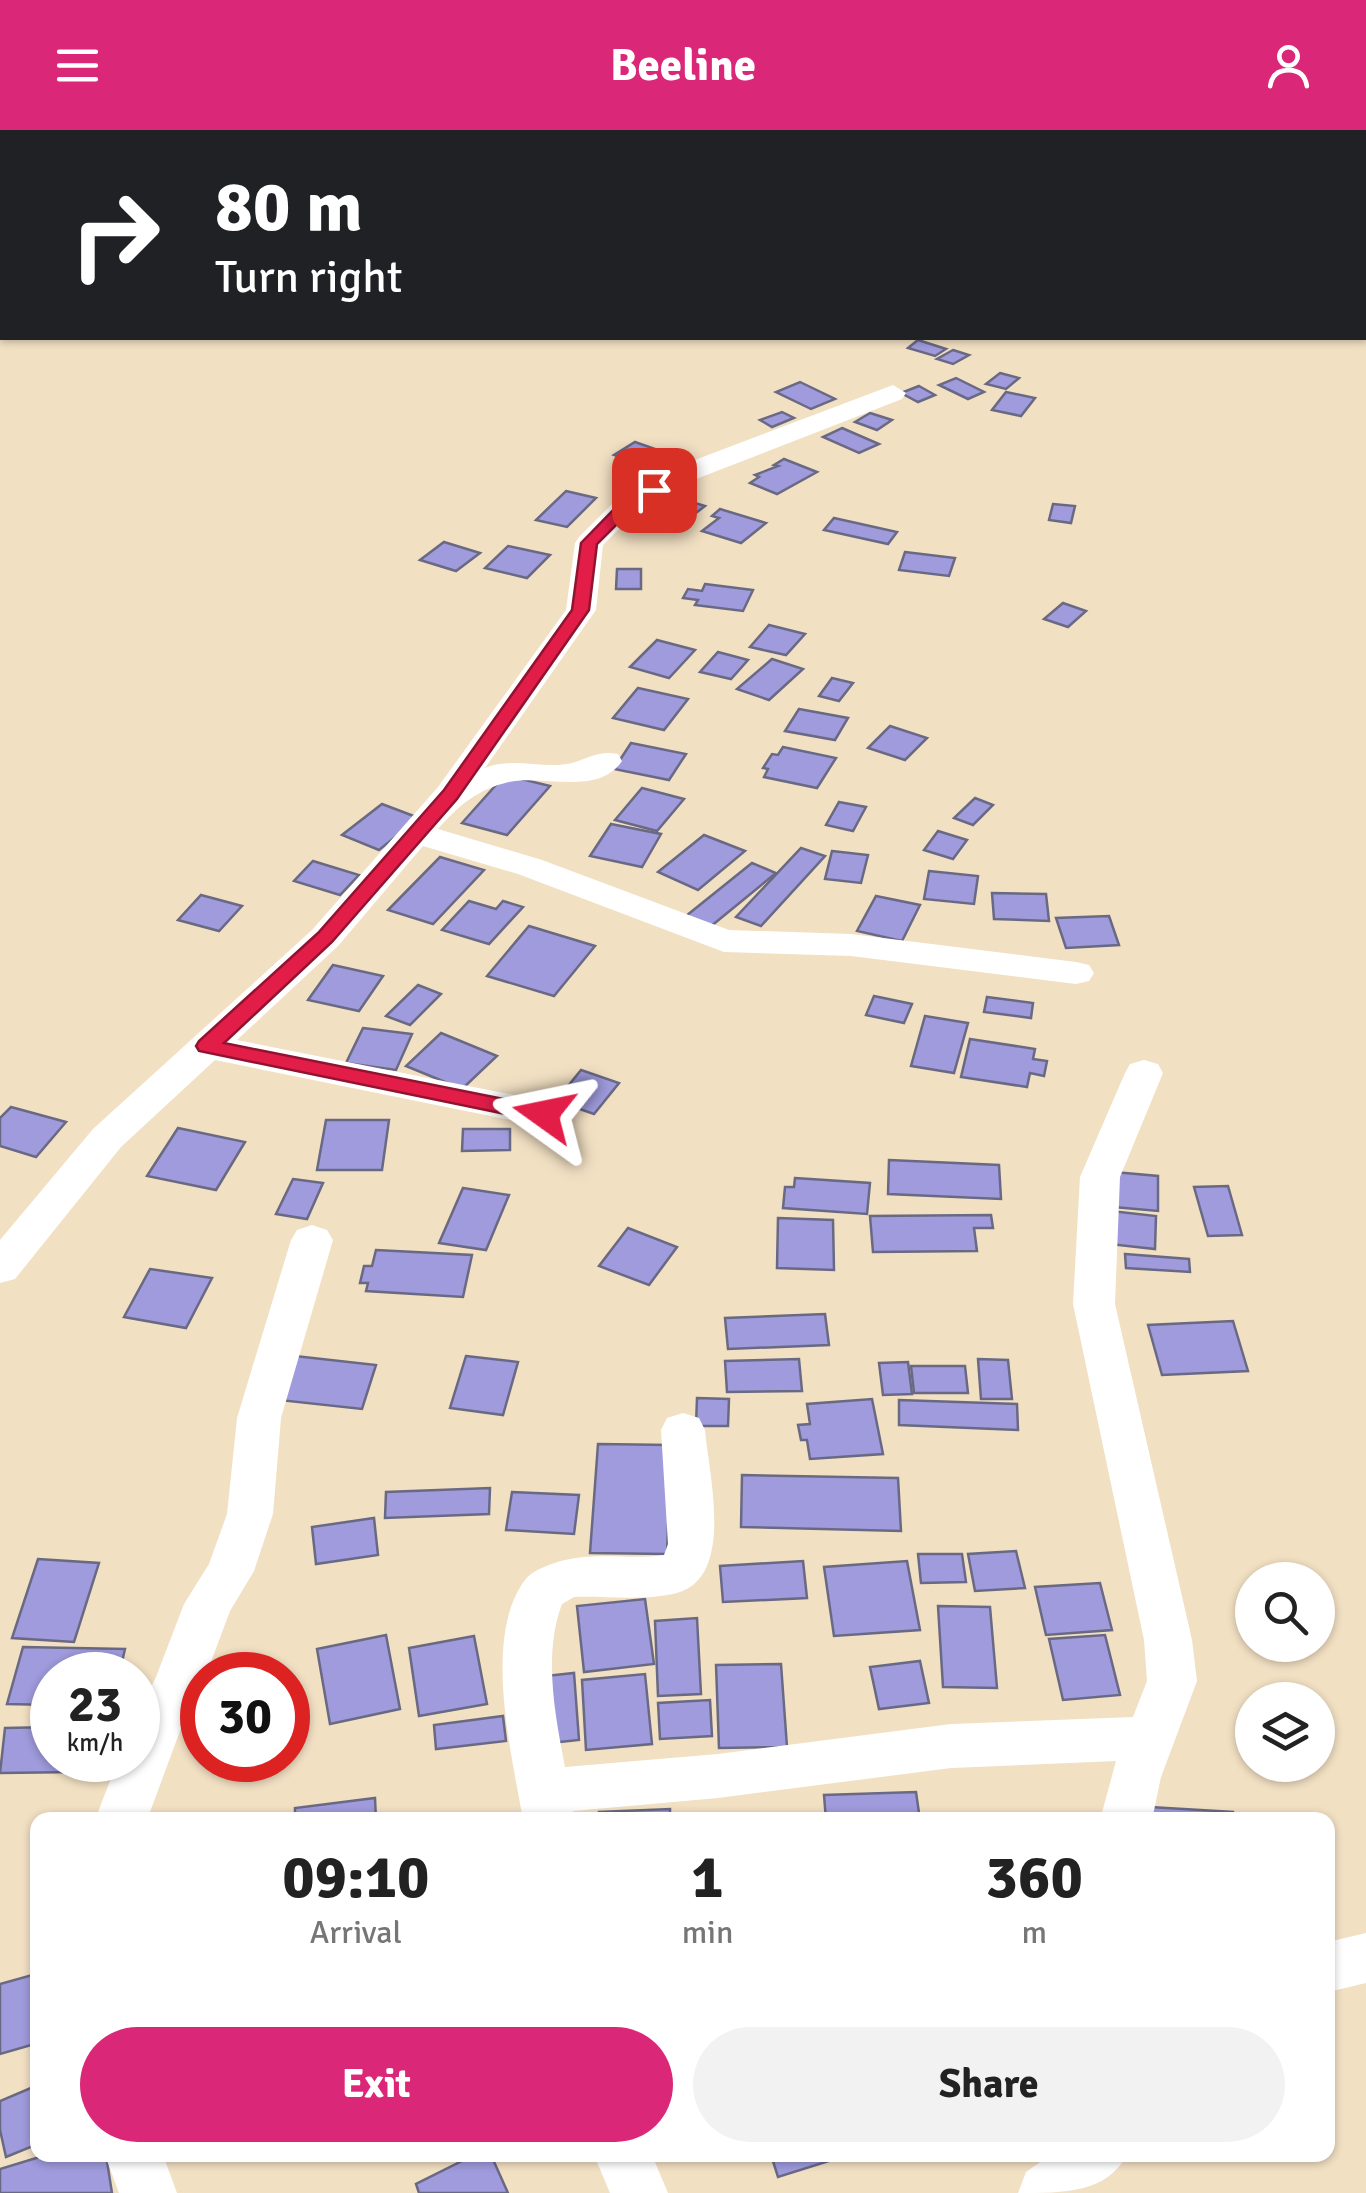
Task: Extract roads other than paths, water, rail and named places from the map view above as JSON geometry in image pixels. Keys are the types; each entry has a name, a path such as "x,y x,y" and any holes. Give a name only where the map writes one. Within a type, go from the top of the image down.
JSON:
{"street":[{"path":"0,1268 108,1138 325,938 450,794 581,610 589,543 628,504 758,443 893,394"},
{"path":"450,794 507,770 572,774 606,761"},
{"path":"416,834 530,866 724,941 868,946 1076,973"},
{"path":"207,1046 544,1114"},
{"path":"1128,1812 1135,1777 1172,1681 1168,1640 1094,1304 1100,1177 1144,1073"},
{"path":"124,1812 155,1729 180,1680 208,1604 230,1570 250,1514 259,1418 312,1240"},
{"path":"683,1430 690,1544 685,1566 672,1575 568,1578 543,1591 528,1630 530,1718 547,1805 718,1776 952,1746 1149,1738"},
{"path":"1335,1965 1366,1958"},
{"path":"137,2162 148,2193"},
{"path":"626,2162 639,2193"},
{"path":"1047,2193 1089,2162"}]}
